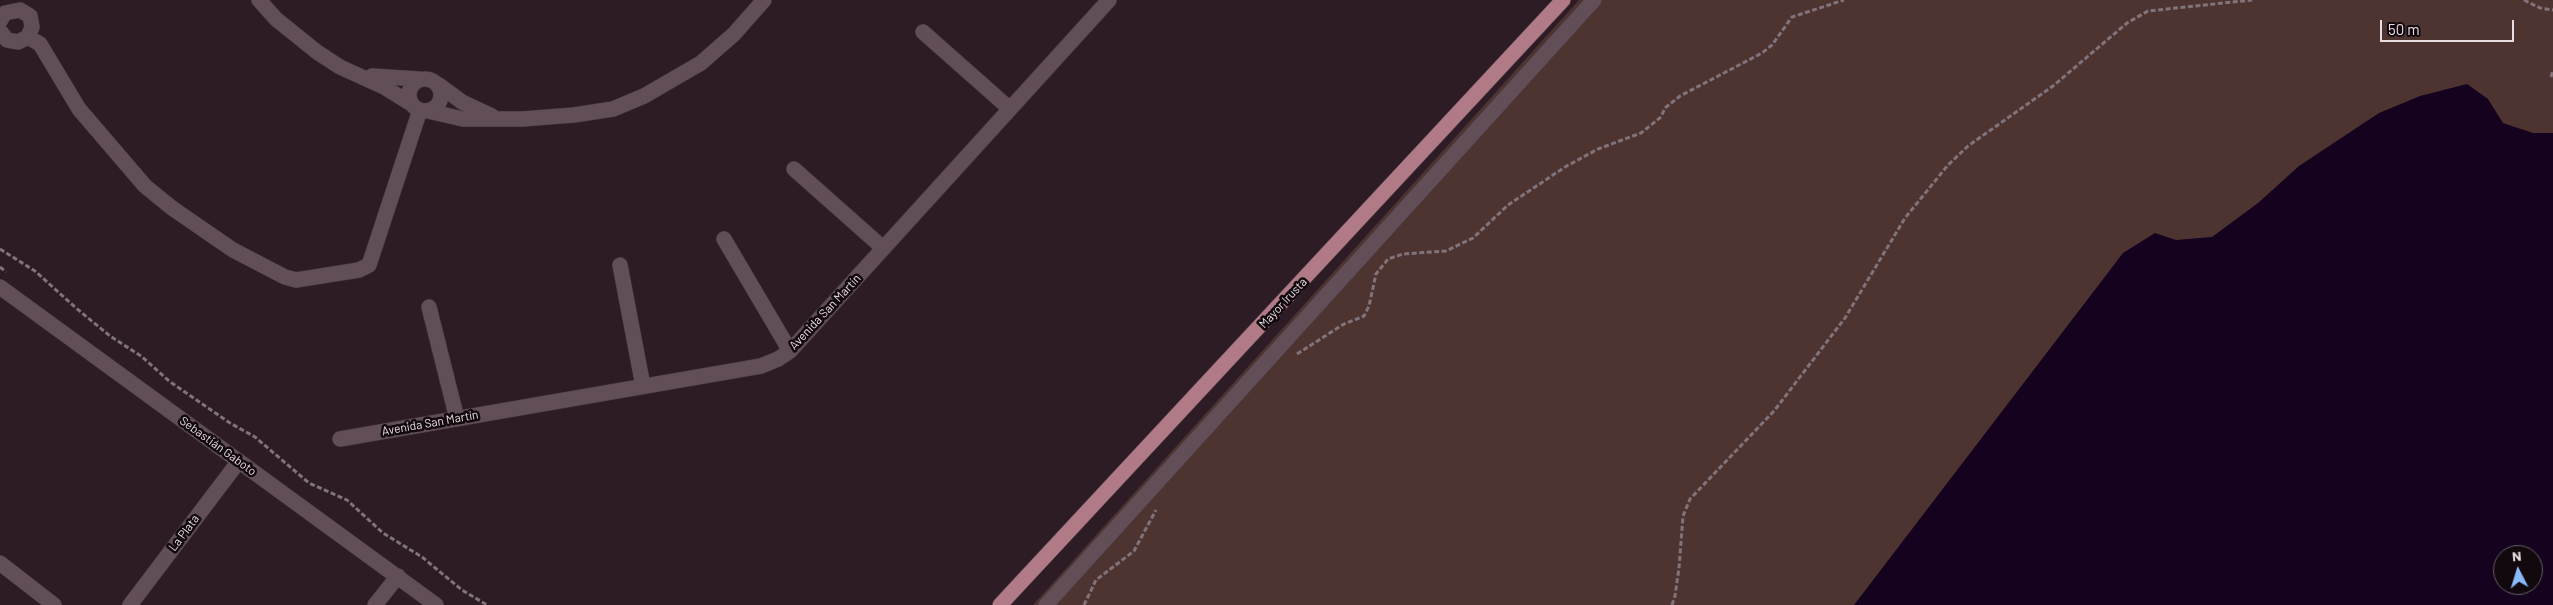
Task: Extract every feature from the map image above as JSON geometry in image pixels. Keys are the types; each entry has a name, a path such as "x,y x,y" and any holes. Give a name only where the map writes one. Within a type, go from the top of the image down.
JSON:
{"main road":[{"name":"Mayor Irusta","path":"1000,605 1564,0"}],"street":[{"path":"259,0 301,40 340,67 384,87 420,109 463,118 522,119 574,115 613,109 644,96 701,62 734,34 764,0"},
{"name":"Avenida San Martín","path":"340,439 761,366 790,351 1109,0"},
{"path":"1046,605 1594,0"},
{"path":"0,21 10,10 26,12 32,21 31,32 24,40 12,42 3,36 0,30"},
{"path":"923,32 1010,108"},
{"path":"28,37 40,44 78,109 145,186 172,208 233,250 285,277 296,280 359,270 369,265 420,109 409,90 419,79"},
{"path":"356,73 389,78 430,79 462,102 495,118"},
{"path":"420,109 433,110 441,101 439,85"},
{"path":"794,169 883,248"},
{"path":"724,239 790,351"},
{"path":"620,265 643,386"},
{"name":"Sebastián Gaboto","path":"0,287 436,605"},
{"path":"429,307 457,419"},
{"name":"La Plata","path":"130,605 239,461"},
{"path":"0,563 54,605"},
{"path":"375,605 398,576"}],"path":[{"path":"1290,359 1344,324 1364,316 1369,306 1376,274 1388,259 1403,254 1446,250 1473,238 1508,205 1549,178 1598,149 1646,130 1661,118 1665,108 1680,96 1762,53 1772,45 1792,17 1844,0"},
{"path":"1672,605 1676,596 1683,516 1690,499 1774,411 1845,318 1906,218 1948,165 1968,146 2054,86 2127,23 2148,11 2252,0"},
{"path":"2524,0 2540,8 2553,10"},
{"path":"2552,77 2553,70"},
{"path":"0,249 34,271 110,336 141,356 169,381 230,423 255,437 309,483 347,500 383,533 422,556 462,590 487,605"},
{"path":"1084,605 1096,580 1134,550 1160,504"}],"shaded area":[{"path":"1579,0 2553,0 2553,605 1033,605"},
{"path":"2467,84 2488,99 2503,123 2533,133 2553,133 2553,605 1854,605 2123,253 2155,233 2176,240 2212,237 2258,203 2299,166 2379,113 2420,96"}]}
